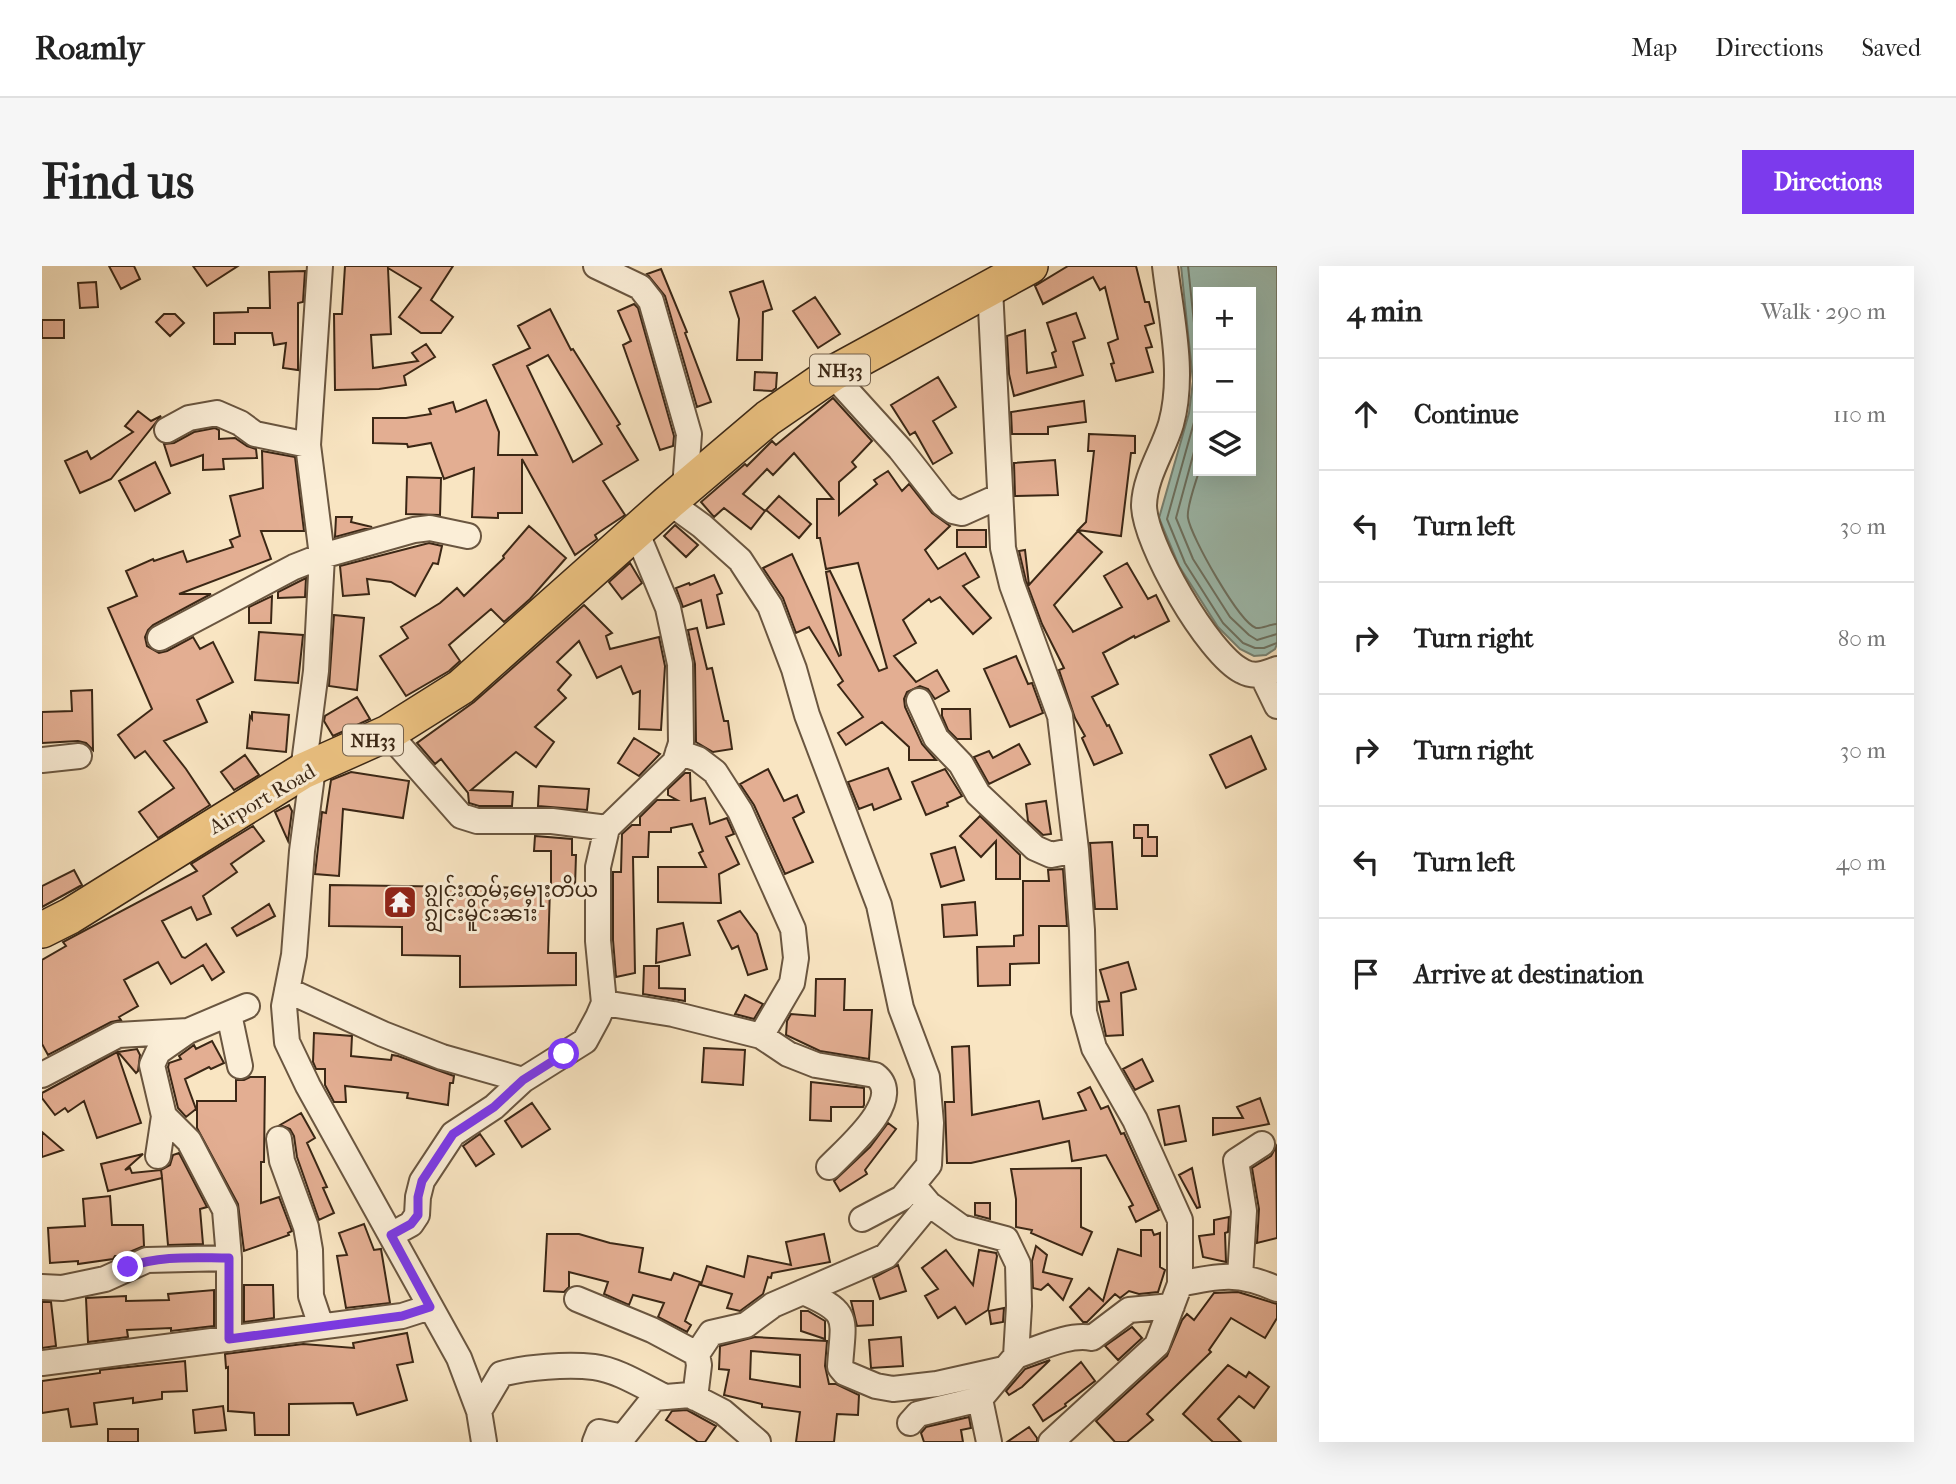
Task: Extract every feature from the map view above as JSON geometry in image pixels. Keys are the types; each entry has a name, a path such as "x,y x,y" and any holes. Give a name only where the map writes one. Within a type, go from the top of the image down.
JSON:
{"highway":[{"name":"NH33","path":"677,495 768,418 832,374 1011,274"},
{"name":"Airport Road","path":"42,930 70,916 308,769 388,733 461,687 677,495"}],"street":[{"path":"320,266 308,445 321,556 316,671 294,955 284,1006 287,1042 308,1086 458,1358 479,1411 484,1442"},
{"path":"596,266 640,287 651,301 689,434 677,495 702,526 740,560 770,606 794,669 807,715 879,905 901,1008 926,1077 931,1123 929,1165 902,1198 862,1219"},
{"path":"1165,266 1177,387 1171,425 1153,468 1144,504 1149,534 1188,610 1222,654 1242,672 1269,672 1277,706"},
{"path":"1011,274 997,404 1003,548 1012,584 1060,716 1083,930 1084,1012 1094,1048 1135,1120 1180,1220 1176,1295 1157,1345 1051,1442"},
{"path":"832,374 900,449 943,504 962,513 1000,496"},
{"path":"167,430 189,418 217,413 240,423 255,434 308,445"},
{"path":"160,638 294,567 321,556 394,534 422,529 430,528 468,536"},
{"path":"391,1235 411,1224 418,1215 418,1197 422,1181 453,1134 494,1107 523,1080 585,1041 604,1003 598,941 598,867 607,828 675,762 681,743 680,664 668,608 636,531"},
{"path":"919,701 936,738 961,764 978,794 1035,848 1051,855 1076,850"},
{"path":"388,733 461,816 477,821 552,821 607,828"},
{"path":"678,752 698,759 715,772 740,811 793,929 796,958 792,983 761,1036"},
{"path":"42,760 79,756"},
{"path":"287,990 383,1034 442,1057 523,1080"},
{"path":"604,1003 673,1014 761,1036 788,1054 816,1065 876,1075 882,1080 886,1090 885,1101 876,1116 829,1167"},
{"path":"158,1156 164,1116 152,1065 158,1052 188,1031 238,1010 240,1066"},
{"path":"42,1075 118,1035 188,1031"},
{"path":"164,1116 189,1141 225,1210 229,1258 229,1339"},
{"path":"279,1139 282,1161 306,1227 310,1250 311,1296 321,1326"},
{"path":"1240,1277 1244,1211 1236,1161 1262,1144"},
{"path":"910,1423 918,1413 980,1399 1010,1363 1019,1307 1018,1264 1006,1239 961,1227 929,1203 913,1185"},
{"path":"695,1398 699,1364 697,1354 711,1333 746,1325 773,1305 886,1256 929,1203"},
{"path":"42,1287 62,1288 105,1279 147,1260 229,1258"},
{"path":"803,1292 831,1304 843,1322 840,1367 845,1373 876,1386 893,1389 937,1384 1010,1363 1069,1339 1084,1336 1092,1338 1129,1310 1176,1295 1214,1276 1252,1278 1277,1289"},
{"path":"577,1298 652,1330 697,1354"},
{"path":"42,1363 402,1316 430,1307"},
{"path":"479,1411 501,1374 524,1368 596,1367 665,1397"},
{"path":"595,1442 599,1432 623,1437 654,1398 690,1395 723,1412 758,1442"},
{"path":"980,1399 989,1442"}],"water":[{"path":"1181,266 1277,266 1277,644 1275,649 1266,655 1254,656 1240,649 1218,627 1179,566 1159,518 1189,413 1193,381"}],"building":[{"path":"109,266 134,266 140,279 121,289"},
{"path":"193,266 238,266 207,286"},
{"path":"345,266 453,266 431,300 453,317 441,333 421,333 399,317 421,288 388,268 391,334 371,335 373,368 418,361 412,353 426,344 435,357 404,376 406,385 335,390 334,314 342,314"},
{"path":"1068,266 1136,266 1145,302 1149,302 1154,323 1145,326 1152,347 1146,348 1153,372 1116,381 1108,343 1118,339 1105,287 1100,290 1093,277 1043,304 1035,286"},
{"path":"661,269 687,332 685,333 711,402 697,407 665,296 647,274"},
{"path":"305,271 303,302 298,303 298,370 283,368 286,343 274,345 272,333 235,333 235,344 214,344 214,313 270,308 269,272"},
{"path":"763,281 772,309 763,312 762,360 737,360 739,319 730,292"},
{"path":"96,282 98,307 80,308 78,283"},
{"path":"815,297 840,334 818,348 793,311"},
{"path":"634,304 638,308 674,436 673,446 660,450 623,345 631,341 618,311"},
{"path":"550,309 571,350 573,349 620,424 617,426 638,460 603,481 625,515 595,535 597,539 575,555 522,459 522,513 498,513 498,518 472,517 474,468 444,479 431,443 408,447 407,444 373,443 373,418 406,418 431,414 429,409 453,402 456,412 486,400 499,432 498,455 537,455 493,365 530,348 518,326","holes":["548,355 602,444 573,462 527,366"]},
{"path":"1076,313 1085,338 1073,342 1083,375 1014,396 1009,374 1007,336 1025,330 1027,373 1056,367 1052,353 1056,351 1047,323"},
{"path":"164,314 175,314 184,323 170,336 156,322"},
{"path":"42,320 64,320 64,338 42,338"},
{"path":"755,372 777,373 776,388 772,391 754,390"},
{"path":"938,377 956,407 933,421 952,453 933,464 915,432 910,435 891,405"},
{"path":"833,398 872,441 852,462 856,467 839,482 839,515 877,484 874,480 888,471 902,491 909,484 932,513 950,526 925,550 938,569 965,553 979,577 963,586 991,618 973,634 940,597 931,602 929,599 903,620 916,643 894,656 916,682 937,670 949,691 935,699 928,689 920,686 907,692 904,699 922,744 936,760 909,760 909,747 882,722 846,745 838,733 863,717 838,685 843,681 809,627 796,633 783,598 763,568 792,554 839,656 841,655 826,572 830,571 879,671 887,668 858,563 826,569 820,538 817,538 817,499 833,499 794,453 773,475 767,469 743,494 765,511 751,529 724,508 714,517 701,502 745,464 747,466 772,441 776,445"},
{"path":"1084,401 1086,422 1048,427 1048,434 1012,434 1011,412"},
{"path":"138,411 151,421 161,416 111,479 80,493 65,461 87,451 91,459 133,432 125,426"},
{"path":"215,428 219,430 219,439 235,438 256,449 257,458 223,459 224,469 203,470 203,455 171,466 164,444 174,443 194,432"},
{"path":"1089,434 1135,436 1135,453 1131,453 1121,536 1078,530 1086,522 1094,451 1088,451"},
{"path":"262,451 295,457 304,531 261,531 271,559 179,594 211,594 153,625 145,637 147,646 159,653 193,637 200,649 213,642 233,682 197,700 207,722 164,741 210,805 158,838 139,812 174,788 145,751 135,758 118,735 152,709 108,608 137,596 126,571 153,559 154,561 183,551 187,562 233,547 230,540 240,536 230,496 263,488"},
{"path":"1055,460 1058,495 1015,496 1014,463"},
{"path":"155,462 170,493 135,511 119,481"},
{"path":"407,477 441,478 440,515 406,514"},
{"path":"779,496 811,524 799,538 766,510"},
{"path":"336,517 352,517 351,522 372,527 335,537"},
{"path":"675,525 698,545 686,557 664,536"},
{"path":"529,526 566,558 530,599 504,622 491,609 449,645 460,661 449,671 406,696 380,656 408,638 401,627 440,603 457,588 464,596 504,558"},
{"path":"957,530 986,530 986,547 957,547"},
{"path":"1078,531 1102,552 1054,605 1073,632 1122,607 1104,576 1127,563 1148,599 1156,595 1169,621 1103,653 1118,684 1092,697 1122,753 1094,765 1059,670 1064,668 1042,624 1026,581 1019,551 1025,550 1029,585"},
{"path":"429,543 442,546 438,564 433,563 415,596 391,582 367,579 369,594 343,596 340,566"},
{"path":"630,563 642,583 622,599 609,582"},
{"path":"714,575 722,593 717,595 724,624 707,628 701,600 683,607 676,588"},
{"path":"306,578 305,597 278,598 278,592"},
{"path":"272,596 271,623 249,623 249,607"},
{"path":"584,605 612,633 606,636 610,649 659,637 665,666 661,730 639,729 640,691 633,694 621,666 597,678 579,641 557,662 571,675 558,690 566,698 535,727 554,742 536,767 516,752 471,790 513,792 512,806 479,806 469,803 468,793 441,759 435,764 417,743 474,702"},
{"path":"334,615 364,618 357,690 329,686"},
{"path":"697,628 707,669 712,668 724,721 728,721 732,749 713,752 696,742 695,664 688,630"},
{"path":"259,632 303,635 298,683 255,680"},
{"path":"1016,656 1028,684 1032,683 1043,713 1010,727 984,669"},
{"path":"92,690 93,750 86,743 78,741 42,743 42,712 72,711 71,691"},
{"path":"357,697 370,719 333,736 324,721 325,716"},
{"path":"942,709 970,709 971,739 957,739 948,730"},
{"path":"252,712 289,715 286,752 247,748"},
{"path":"1251,736 1266,769 1226,788 1210,755"},
{"path":"634,738 660,754 639,776 618,763"},
{"path":"1019,744 1030,764 989,784 974,757 989,751 993,758"},
{"path":"245,755 259,775 234,790 221,772"},
{"path":"888,768 901,799 874,810 872,804 859,809 848,782"},
{"path":"768,769 784,801 797,795 804,812 793,818 813,862 785,874 754,805 740,784"},
{"path":"945,769 962,796 947,803 948,806 926,815 912,782"},
{"path":"351,772 409,781 403,818 343,809 339,876 315,874 322,812 326,813 331,780"},
{"path":"685,773 690,773 691,801 705,798 710,824 727,818 734,834 726,837 739,864 719,874 721,903 658,902 658,867 706,867 699,853 703,851 692,824 671,828 671,832 649,832 648,857 633,857 635,973 616,977 613,872 621,872 622,834 632,825 640,825 640,817 657,800 677,800 668,795 668,789"},
{"path":"539,786 589,789 587,810 538,806"},
{"path":"1046,801 1051,834 1043,835 1028,821 1026,804"},
{"path":"289,805 292,811 288,841 275,812"},
{"path":"980,816 1020,855 1020,879 996,879 996,841 981,857 960,836"},
{"path":"1134,825 1148,825 1148,837 1157,837 1157,856 1142,856 1142,838 1134,838"},
{"path":"253,826 264,841 231,864 237,872 203,896 211,914 197,920 191,907 162,921 182,957 185,958 206,944 224,972 212,980 203,965 171,984 158,962 124,980 138,1006 119,1017 121,1020 111,1022 48,1055 42,1044 42,960 66,946 63,942 197,871 191,864"},
{"path":"535,836 572,839 572,855 576,855 575,887 551,887 551,851 534,851"},
{"path":"1112,842 1117,909 1095,909 1090,843"},
{"path":"955,847 964,880 941,887 931,854"},
{"path":"1063,869 1067,926 1039,926 1039,963 1010,964 1010,985 978,986 977,947 1014,946 1014,936 1023,935 1023,881 1049,881 1048,870"},
{"path":"74,870 82,885 42,907 42,886"},
{"path":"330,885 550,888 548,953 576,953 576,985 460,987 460,956 402,955 402,927 329,926"},
{"path":"975,902 977,935 944,937 942,905"},
{"path":"269,904 275,916 237,936 232,928"},
{"path":"740,911 757,934 767,969 748,975 738,946 732,949 718,921"},
{"path":"683,923 690,955 656,963 657,929"},
{"path":"1128,962 1136,989 1121,993 1123,1035 1106,1036 1099,1002 1109,1001 1100,970"},
{"path":"644,966 659,966 659,988 685,989 685,1001 643,994"},
{"path":"816,979 845,979 844,1010 872,1010 869,1059 820,1051 786,1035 787,1021 791,1014 815,1016"},
{"path":"745,995 763,1004 754,1019 735,1014"},
{"path":"314,1033 352,1036 351,1056 391,1060 392,1055 398,1056 454,1076 453,1083 450,1083 448,1105 407,1098 408,1093 345,1086 346,1102 334,1102 325,1085 325,1069 316,1069 313,1062"},
{"path":"212,1041 224,1063 185,1079 196,1109 186,1117 178,1108 169,1063 181,1059 179,1056 194,1045 196,1049"},
{"path":"969,1046 972,1115 1039,1101 1043,1119 1086,1110 1078,1093 1090,1087 1101,1109 1108,1106 1121,1134 1124,1133 1159,1210 1136,1222 1129,1207 1133,1205 1106,1155 1072,1161 1069,1141 971,1163 947,1163 945,1102 954,1102 952,1047"},
{"path":"704,1048 745,1050 743,1085 702,1082"},
{"path":"137,1049 140,1055 136,1073 118,1052"},
{"path":"117,1052 141,1123 97,1138 84,1101 68,1112 65,1108 55,1115 42,1098 42,1093"},
{"path":"1142,1059 1153,1081 1135,1090 1123,1069"},
{"path":"265,1077 261,1203 279,1197 292,1231 289,1235 244,1251 238,1204 197,1128 197,1101 236,1101 236,1080"},
{"path":"811,1082 864,1088 864,1105 831,1107 831,1121 810,1120"},
{"path":"1260,1098 1269,1124 1213,1135 1213,1118 1243,1118 1237,1107"},
{"path":"532,1103 550,1129 522,1147 505,1121"},
{"path":"1179,1106 1186,1141 1165,1145 1158,1110"},
{"path":"301,1113 315,1138 307,1143 327,1187 323,1188 334,1213 319,1220 297,1157 294,1136 290,1129 280,1125"},
{"path":"888,1123 896,1129 865,1170 867,1174 840,1191 834,1181 870,1147"},
{"path":"42,1132 63,1150 42,1157"},
{"path":"480,1134 494,1154 476,1166 463,1146"},
{"path":"1276,1147 1277,1238 1257,1243 1259,1209 1252,1168 1271,1156"},
{"path":"179,1153 207,1207 200,1209 203,1244 168,1245 162,1178 108,1191 101,1164 143,1154 125,1170 130,1168 132,1173 161,1170 170,1165 173,1155"},
{"path":"1081,1168 1081,1227 1092,1232 1082,1255 1031,1233 1032,1230 1016,1227 1016,1199 1011,1169"},
{"path":"1192,1168 1200,1207 1197,1208 1179,1175"},
{"path":"110,1196 112,1225 143,1225 144,1246 113,1259 78,1264 78,1261 50,1263 48,1228 85,1226 83,1199"},
{"path":"975,1203 990,1203 990,1219 975,1215"},
{"path":"1229,1217 1228,1232 1225,1233 1226,1262 1203,1257 1199,1236 1214,1234 1214,1220"},
{"path":"364,1224 374,1250 381,1249 390,1303 346,1308 337,1256 347,1255 339,1233"},
{"path":"1141,1230 1152,1230 1154,1235 1160,1233 1160,1267 1165,1270 1158,1292 1139,1294 1129,1291 1120,1298 1115,1294 1087,1322 1083,1322 1070,1307 1089,1288 1103,1301 1118,1249 1141,1256"},
{"path":"547,1234 579,1234 610,1243 643,1248 639,1272 671,1280 674,1273 700,1282 685,1321 691,1325 687,1332 658,1317 664,1303 633,1295 629,1305 604,1294 608,1282 569,1272 569,1287 564,1292 544,1291"},
{"path":"824,1234 830,1262 772,1273 771,1278 768,1277 763,1294 740,1311 727,1308 732,1294 701,1285 707,1266 744,1277 748,1256 791,1265 786,1242"},
{"path":"1036,1246 1047,1255 1043,1272 1072,1279 1063,1300 1048,1284 1041,1290 1033,1288 1032,1261"},
{"path":"946,1250 973,1285 979,1250 996,1253 997,1256 988,1310 966,1324 955,1307 938,1318 925,1296 938,1289 922,1268"},
{"path":"898,1265 906,1291 880,1299 873,1278"},
{"path":"244,1285 273,1285 274,1318 244,1322"},
{"path":"214,1290 214,1326 171,1331 171,1328 127,1330 128,1337 88,1342 86,1298 126,1296 126,1301 169,1300 168,1294"},
{"path":"1238,1292 1277,1304 1277,1318 1265,1338 1231,1318 1209,1350 1211,1352 1147,1414 1153,1420 1127,1442 1115,1442 1096,1421 1167,1356 1187,1314 1194,1320 1214,1293"},
{"path":"851,1301 873,1301 873,1325 857,1326"},
{"path":"42,1302 51,1302 56,1346 42,1348"},
{"path":"1004,1308 1003,1322 991,1324 989,1311"},
{"path":"801,1311 808,1311 825,1321 825,1339 801,1331"},
{"path":"1132,1327 1142,1338 1118,1360 1105,1346"},
{"path":"407,1333 413,1362 397,1365 407,1400 357,1415 353,1403 289,1404 289,1435 255,1435 254,1413 228,1411 228,1367 226,1368 225,1354 303,1344 354,1348 353,1343"},
{"path":"755,1337 827,1341 825,1366 829,1384 836,1384 859,1395 858,1415 837,1414 834,1442 796,1442 800,1412 762,1407 762,1404 724,1395 729,1370 719,1369 720,1346","holes":["751,1351 800,1355 800,1387 750,1379"]},
{"path":"901,1337 903,1366 871,1368 869,1340"},
{"path":"1050,1360 1022,1387 1009,1395 1006,1391 1025,1369"},
{"path":"185,1361 187,1391 162,1392 162,1399 133,1403 133,1398 94,1403 97,1424 71,1427 68,1409 42,1413 42,1381 100,1373 100,1370"},
{"path":"1081,1362 1095,1381 1065,1404 1066,1406 1043,1421 1033,1405"},
{"path":"1228,1365 1246,1377 1249,1372 1269,1387 1254,1408 1239,1396 1218,1419 1241,1442 1213,1442 1183,1414"},
{"path":"223,1406 226,1430 195,1433 193,1410"},
{"path":"687,1410 716,1426 705,1442 698,1442 666,1420 672,1411"},
{"path":"969,1417 971,1428 961,1430 963,1442 924,1442 921,1433 926,1427"},
{"path":"1029,1427 1037,1442 1007,1442"},
{"path":"108,1429 138,1429 138,1442 108,1442"}],"place":[{"name":"ၵျွင်းထမ်ႇမေႃးတိယ ၵျွင်းမိူင်းၼၢႆး","path":"400,902"}],"route":[{"path":"128,1267 147,1260 165,1258 229,1258 229,1339 402,1316 430,1307 391,1235 411,1224 418,1215 418,1197 422,1181 453,1134 494,1107 523,1080 564,1054"}]}
